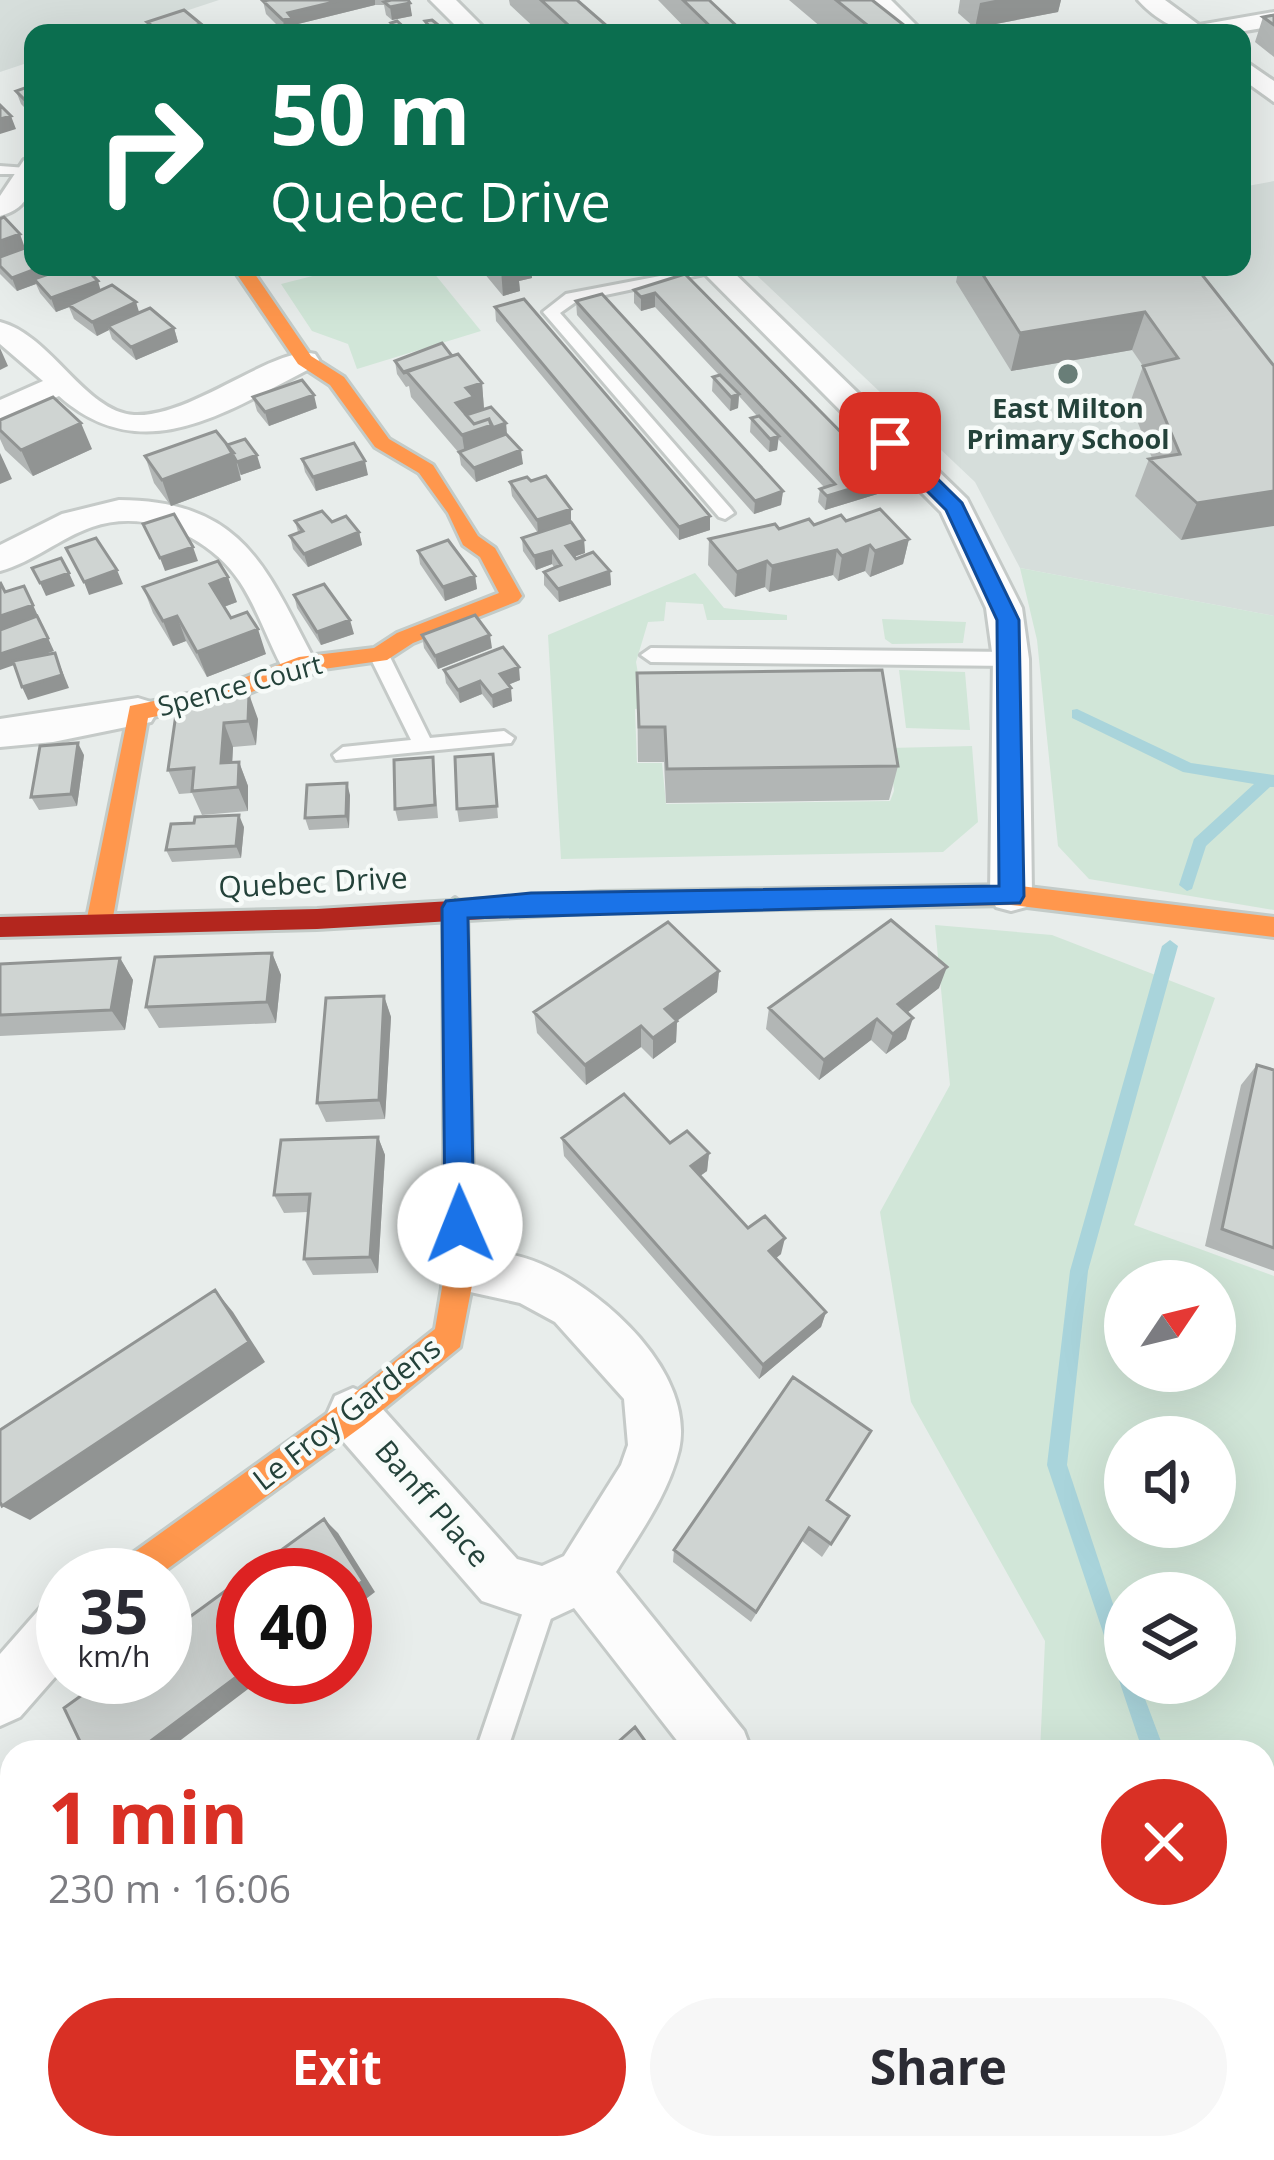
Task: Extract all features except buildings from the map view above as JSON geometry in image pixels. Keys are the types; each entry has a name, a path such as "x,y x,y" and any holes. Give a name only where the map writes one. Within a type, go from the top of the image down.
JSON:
{"street":[{"path":"442,0 467,24"},
{"path":"877,0 902,24"},
{"path":"1150,0 1182,24"},
{"path":"1251,74 1274,94"},
{"path":"0,208 13,199 20,169"},
{"path":"0,331 23,344 112,421 145,425 180,418 304,360 248,276"},
{"path":"721,276 955,507 1004,608 1011,659 1011,896"},
{"name":"Spence Court","path":"99,923 138,712 221,695 299,665 380,655 405,638 511,596 488,553 470,540 457,512 426,469 382,443 337,381 304,360"},
{"path":"0,412 65,382"},
{"path":"0,560 64,526 103,512 162,514 209,530 244,562 299,665"},
{"path":"0,733 47,734 93,718 138,712"},
{"name":"Quebec Drive","path":"0,927 317,919 531,903 1011,896 1274,927"},
{"name":"Le Froy Gardens","path":"168,1548 353,1414 449,1337 460,1270 455,908"},
{"path":"460,1270 526,1281 573,1305 649,1389 654,1444 648,1462 564,1585"},
{"name":"Banff Place","path":"353,1414 501,1582 564,1585 712,1740"},
{"path":"0,1697 36,1655"}],"lane":[{"path":"678,276 572,297 554,305 551,312 725,513"},
{"path":"380,655 424,747"},
{"path":"651,655 1011,659"},
{"path":"343,755 504,738"},
{"path":"496,1740 564,1585"}],"shaded area":[{"path":"0,0 219,0 146,24 24,24 24,64 0,72"},
{"name":"East Milton Primary School","path":"1274,181 1274,616 1020,568 975,482 758,276 1251,276 1251,185"}],"green space":[{"path":"313,276 436,276 481,331 357,369 348,344 312,331 281,284"},
{"path":"1020,568 1274,616 1274,910 1089,879 1058,846 1037,640"},
{"path":"695,573 724,608 787,615 787,620 707,620 703,604 666,602 664,621 648,622 636,662 644,708 635,709 637,763 662,763 666,804 890,801 894,791 890,748 972,746 978,822 943,852 561,859 548,635"},
{"path":"882,619 966,622 963,643 892,644 885,639"},
{"path":"899,670 965,672 970,730 906,728"},
{"path":"935,925 1052,935 1215,998 1134,1225 1230,1260 1104,1260 1104,1392 1236,1392 1236,1262 1274,1276 1274,1740 1041,1740 1045,1641 911,1402 880,1212 950,1085"}],"waterway":[{"path":"1077,714 1188,768 1267,781"},
{"path":"1187,885 1199,843 1267,781"},
{"path":"1267,781 1274,782"},
{"path":"1104,1607 1057,1465 1079,1271 1170,946"},
{"path":"1137,1704 1150,1740"}],"traffic: fast":[{"path":"455,908 458,1132"}],"traffic: slow":[{"path":"99,923 138,712 221,695 299,665 379,655 405,638 511,596 488,553 470,540 457,512 426,469 382,443 337,381 304,360 247,276"},
{"path":"601,902 1011,895 1274,927"},
{"path":"168,1548 353,1414 449,1337 460,1270 458,1132"}],"traffic: jam":[{"path":"0,927 317,919 601,902"}],"place":[{"name":"East Milton Primary School","path":"1068,374"}],"route":[{"path":"460,1225 455,908 1011,896 1008,620 955,507 890,443"}]}
